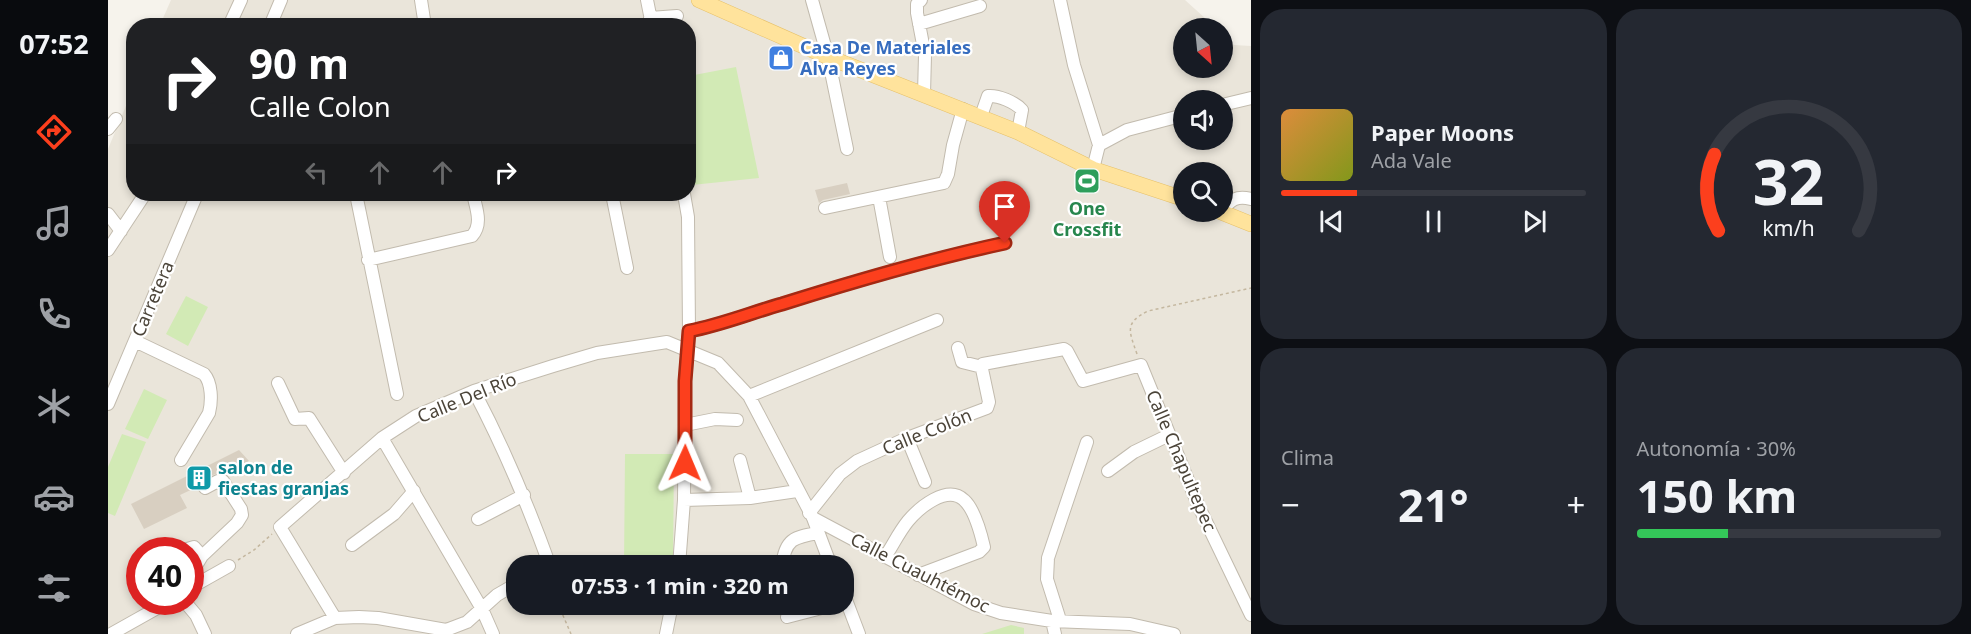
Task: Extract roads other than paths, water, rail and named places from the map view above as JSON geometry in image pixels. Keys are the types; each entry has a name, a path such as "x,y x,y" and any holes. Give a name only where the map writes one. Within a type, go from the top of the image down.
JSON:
{"main road":[{"path":"699,0 828,57 981,116 1092,169 1173,195"},
{"path":"1233,217 1251,224"}],"street":[{"path":"233,18 241,0"},
{"path":"273,18 281,0"},
{"path":"421,0 424,18"},
{"path":"647,0 650,18"},
{"path":"812,0 828,57 847,149"},
{"path":"921,0 917,4 925,55 924,94"},
{"path":"1060,0 1074,65 1099,146 1092,169"},
{"path":"919,24 980,6"},
{"path":"668,18 677,16"},
{"path":"981,116 988,96 994,95 1018,105 1022,110 1018,132"},
{"path":"1233,102 1251,98"},
{"path":"825,208 944,183 963,109"},
{"path":"1099,146 1127,130 1173,118"},
{"path":"879,197 890,257"},
{"path":"1233,199 1240,197 1251,199"},
{"path":"108,250 140,201"},
{"name":"Carretera","path":"108,404 194,201"},
{"path":"357,201 397,394"},
{"path":"368,260 472,237 479,222 474,201"},
{"path":"613,201 627,268"},
{"path":"680,555 684,500 685,381 689,331 688,217 685,201"},
{"path":"108,214 121,231"},
{"path":"689,331 716,326 780,304 959,253 1005,243"},
{"path":"749,396 937,320"},
{"path":"135,341 208,378 211,404 209,413 181,460"},
{"name":"Calle Del Río","path":"334,618 280,527 382,438 416,416 474,392 597,353 668,342 718,363 749,396 811,516 827,555"},
{"path":"958,348 962,362 982,367"},
{"name":"Calle Chapultepec","path":"982,367 983,364 1064,348 1083,381 1141,365 1199,507 1251,615"},
{"name":"Calle Colón","path":"811,516 840,474 857,460 907,438 987,408 989,402 982,367"},
{"path":"278,383 295,418 309,418 344,473"},
{"path":"474,392 501,443 524,495 546,555"},
{"path":"686,425 715,419 737,420"},
{"path":"1108,471 1134,452 1169,435"},
{"path":"382,438 482,609 493,634"},
{"path":"907,438 925,482"},
{"path":"1055,634 1056,620 1047,579 1048,558 1087,442"},
{"path":"740,460 750,498"},
{"path":"204,554 237,523 242,515 241,509 222,481 205,488"},
{"path":"352,545 394,514 414,491"},
{"path":"684,500 750,498 797,491"},
{"path":"478,519 524,495"},
{"path":"885,557 908,521 922,507 938,497 957,495 962,498 976,521 984,547 980,552 918,575"},
{"name":"Calle Cuauhtémoc","path":"811,516 974,604 1001,613 1174,634"},
{"path":"783,555 790,542 818,533"},
{"path":"204,580 229,566"},
{"path":"297,634 334,618 378,618 446,630 466,622 506,590"},
{"path":"111,634 145,615"},
{"path":"196,615 205,634"},
{"path":"666,634 670,615"},
{"path":"787,617 794,615"},
{"path":"850,615 858,634"}],"place":[{"name":"Casa De Materiales Alva Reyes","path":"781,58"},
{"name":"One Crossfit","path":"1087,181"},
{"name":"salon de fiestas granjas","path":"199,478"}]}
